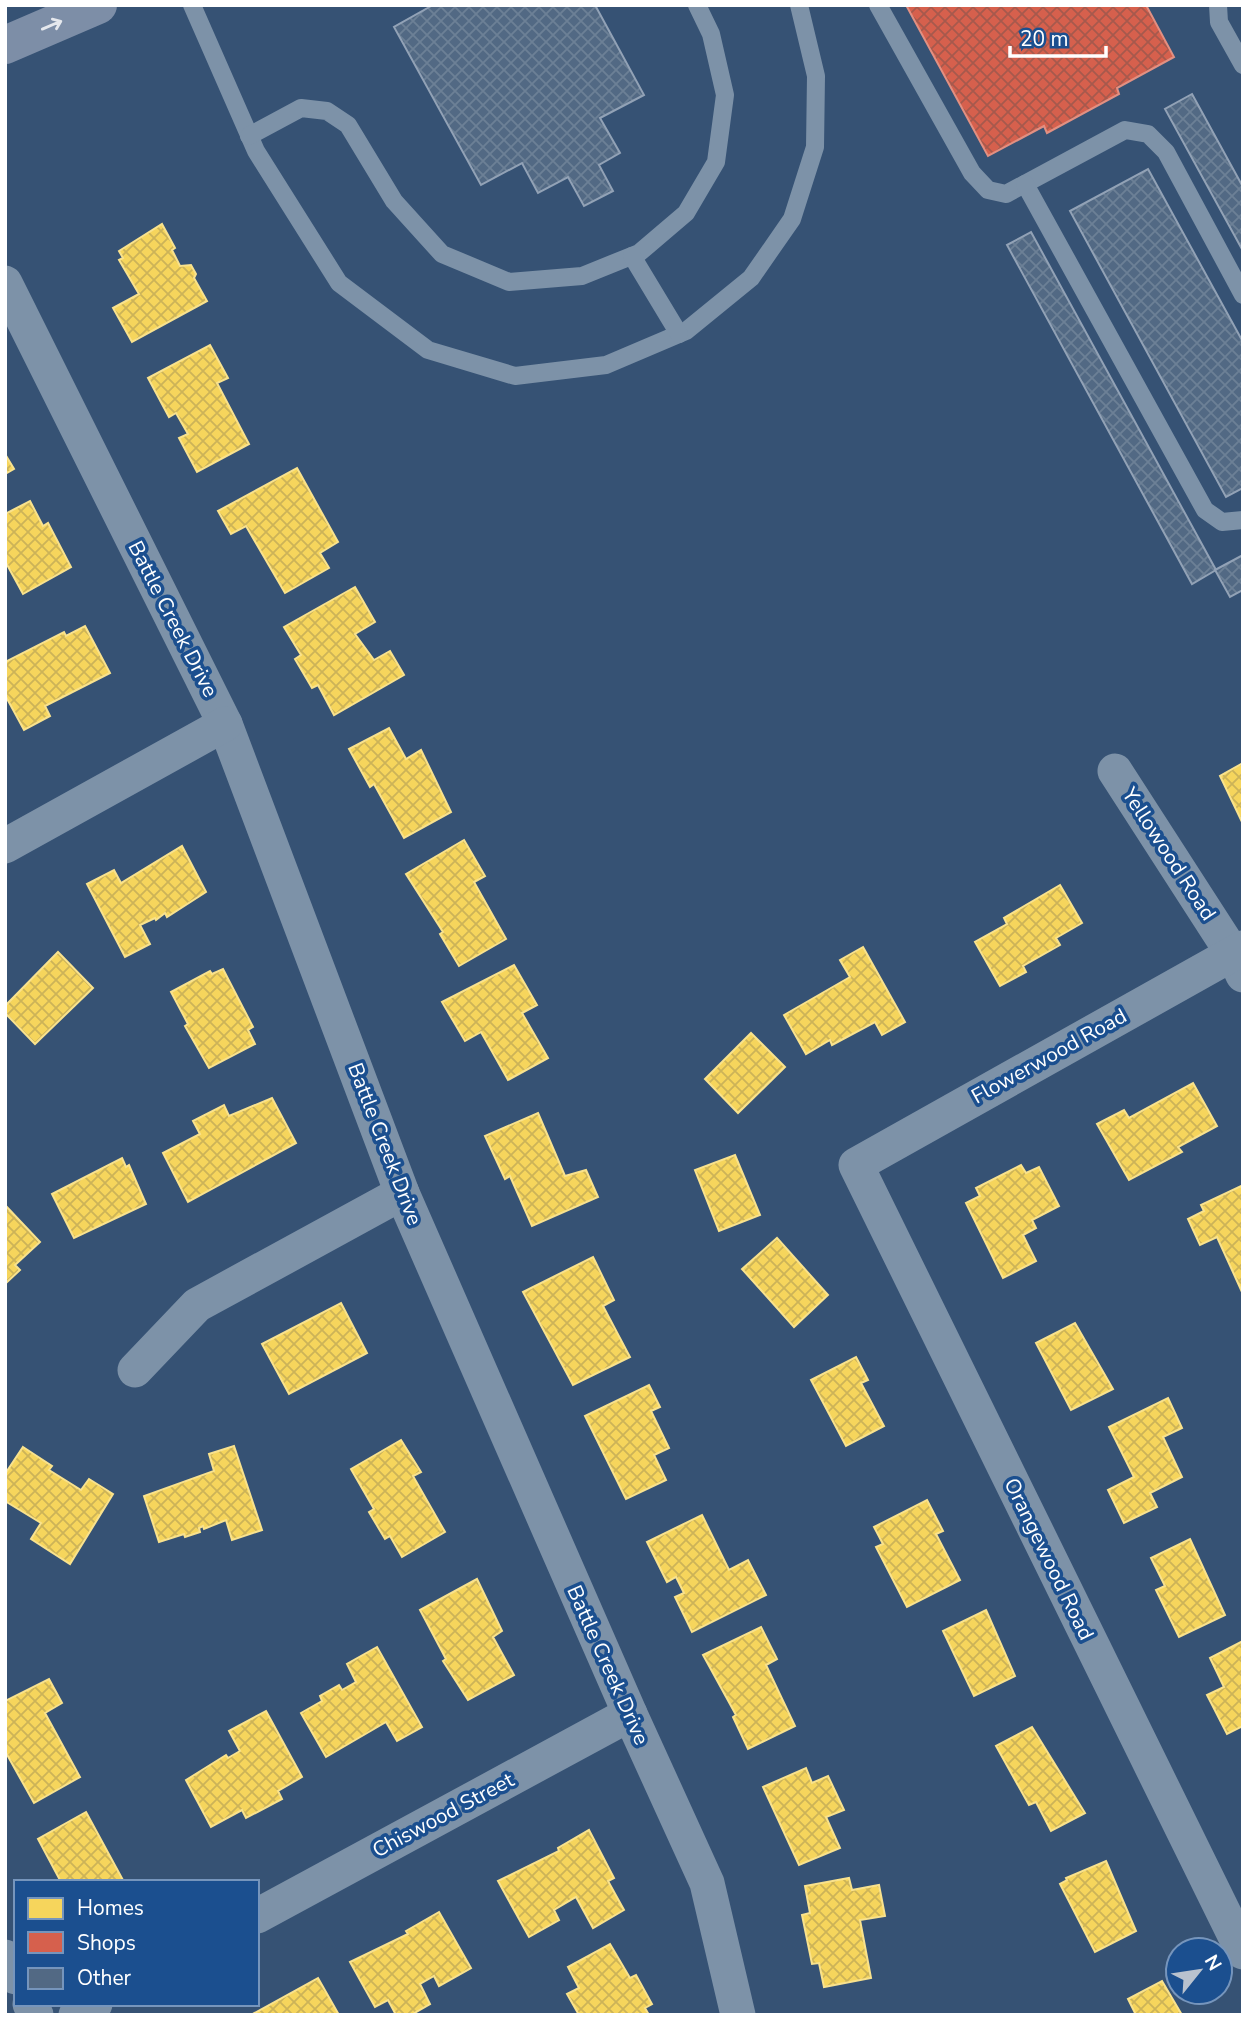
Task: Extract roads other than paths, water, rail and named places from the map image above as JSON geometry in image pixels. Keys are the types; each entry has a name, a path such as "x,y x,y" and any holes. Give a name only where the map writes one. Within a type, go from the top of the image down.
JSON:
{"main road":[{"path":"5,45 98,5"}],"street":[{"name":"Battle Creek Drive","path":"5,283 225,724 402,1192 630,1714 707,1883 738,2015"},
{"path":"5,846 225,724"},
{"name":"Yellowood Road","path":"1115,771 1239,959"},
{"name":"Flowerwood Road","path":"856,1165 1239,959"},
{"name":"Orangewood Road","path":"856,1165 1243,1952"},
{"path":"135,1370 197,1305 402,1192"},
{"name":"Chiswood Street","path":"259,1915 630,1714"},
{"path":"5,1957 14,1973"},
{"path":"76,2015 92,2006"}],"lane":[{"path":"192,5 256,150 339,283 428,349 515,376 606,365 679,334 751,278 792,219 815,147 817,76 799,5"},
{"path":"250,136 301,108 327,111 348,125 394,201 442,254 509,282 582,276 632,256 686,213 716,162 725,95 711,34 697,5"},
{"path":"878,5 972,173 988,190 1006,194 1125,130 1148,134 1166,152 1243,295"},
{"path":"1218,5 1219,22 1243,65"},
{"path":"1025,184 1205,510 1222,522 1243,520"},
{"path":"632,256 679,334"}]}
